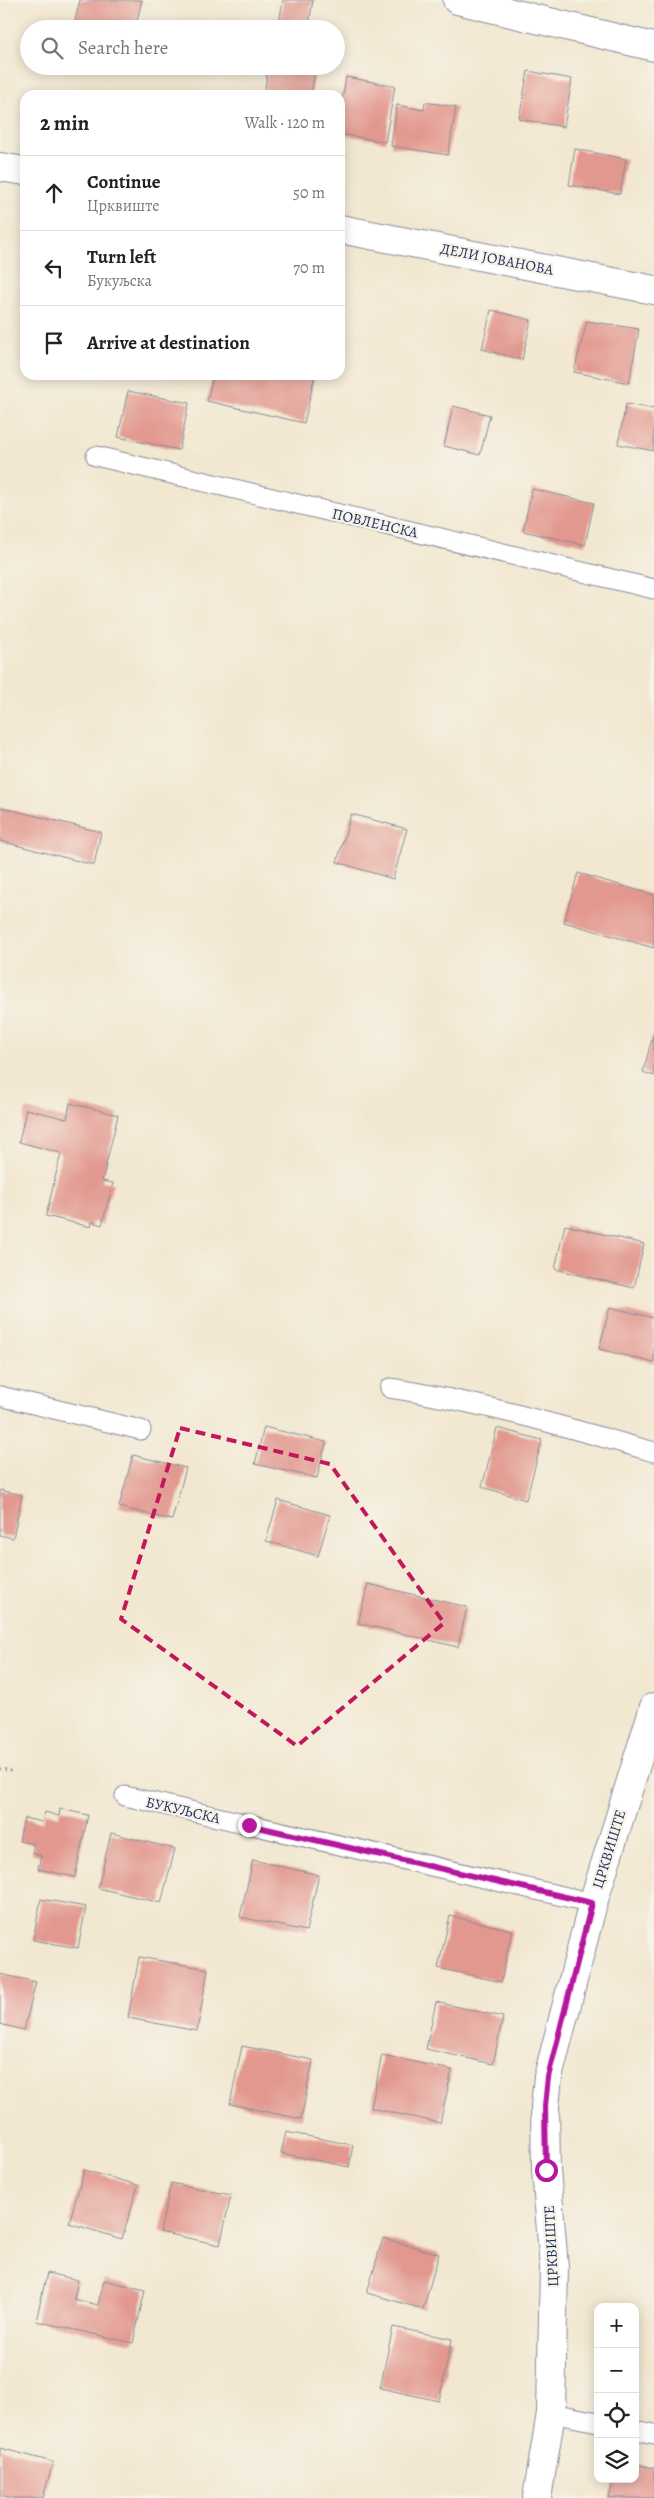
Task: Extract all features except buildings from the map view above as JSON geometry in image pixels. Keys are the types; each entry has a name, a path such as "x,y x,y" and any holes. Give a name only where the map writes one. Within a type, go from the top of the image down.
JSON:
{"street":[{"path":"457,0 654,47"},
{"path":"0,167 20,170"},
{"name":"ДЕЛИ ЈОВАНОВА","path":"345,230 654,290"},
{"name":"ЦРКВИШТЕ","path":"537,2498 551,2413 554,2267 546,2170 545,2106 548,2077 556,2038 592,1903 654,1707"}],"lane":[{"name":"ПОВЛЕНСКА","path":"96,456 654,589"},
{"path":"390,1388 431,1395 538,1419 654,1452"},
{"path":"0,1396 141,1430"},
{"name":"БУКУЉСКА","path":"125,1796 592,1903"},
{"path":"551,2413 594,2421"},
{"path":"639,2431 654,2434"}],"path":[{"path":"0,1769 13,1771"}],"highlighted area":[{"path":"180,1428 330,1464 444,1623 297,1746 121,1619"}],"route":[{"path":"249,1825 592,1903 556,2038 548,2077 545,2106 546,2170"}]}
